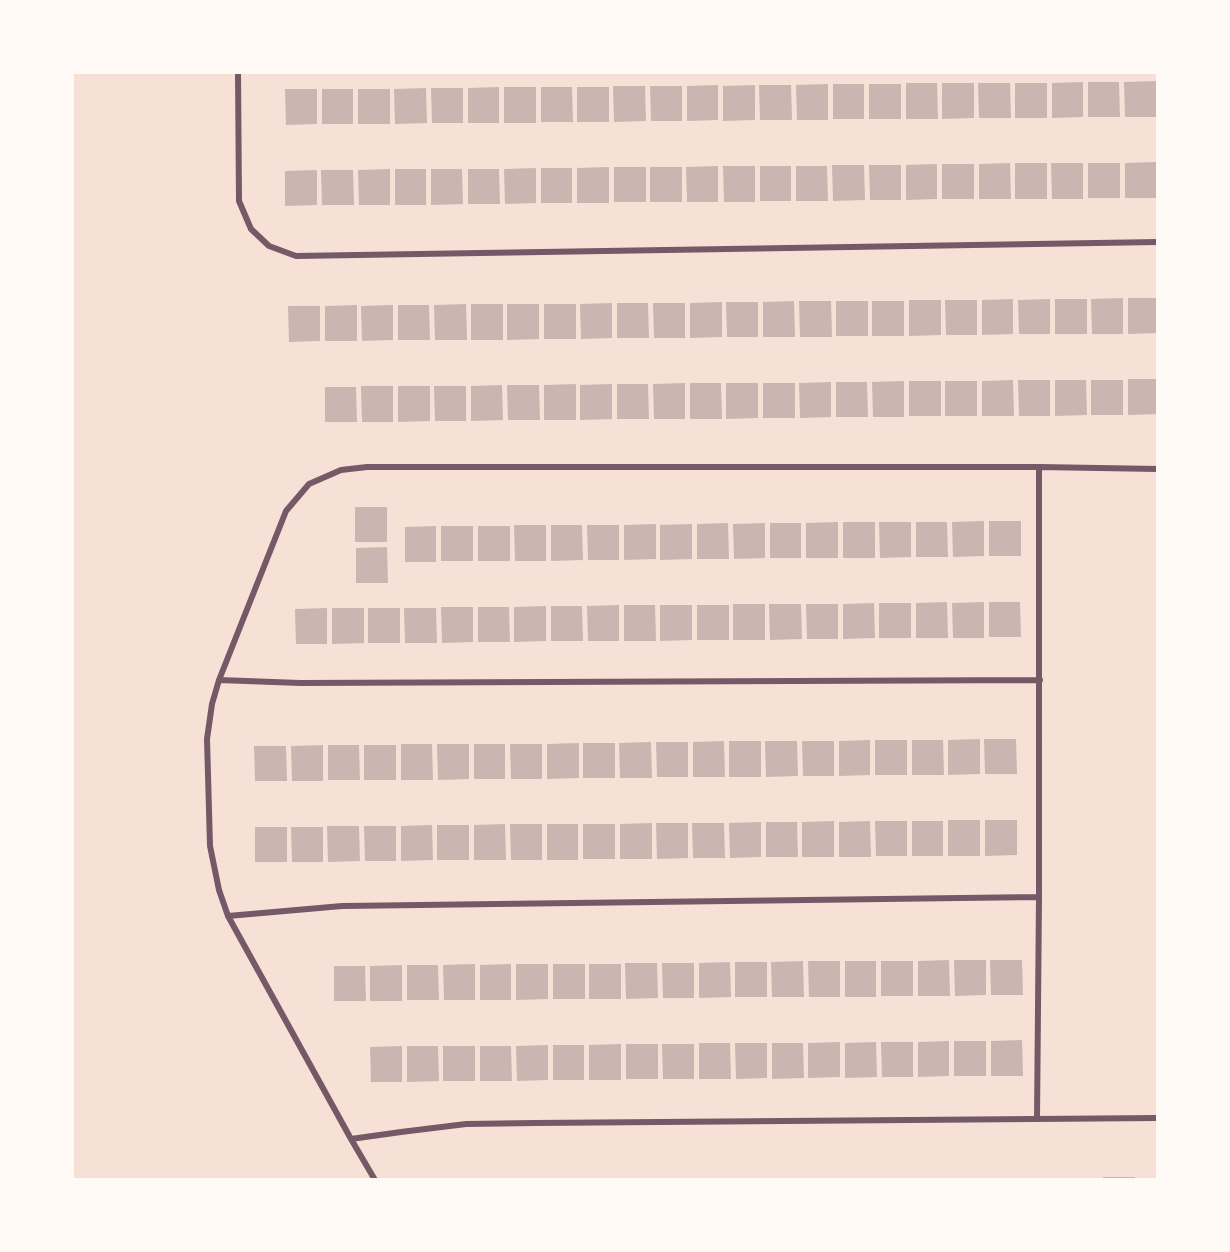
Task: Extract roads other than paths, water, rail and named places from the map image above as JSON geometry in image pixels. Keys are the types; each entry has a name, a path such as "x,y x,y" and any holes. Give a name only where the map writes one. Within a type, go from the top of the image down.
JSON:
{"street":[{"path":"238,72 239,201 251,229 269,246 296,256 1158,243"},
{"path":"375,1180 228,916 219,890 210,846 207,739 212,704 219,680 286,511 309,484 341,470 367,466 1158,469"},
{"path":"1037,1119 1040,897 1039,467"},
{"path":"219,680 300,683 1040,680"},
{"path":"228,916 342,906 1040,897"},
{"path":"351,1139 401,1131 466,1125 1158,1118"}]}
